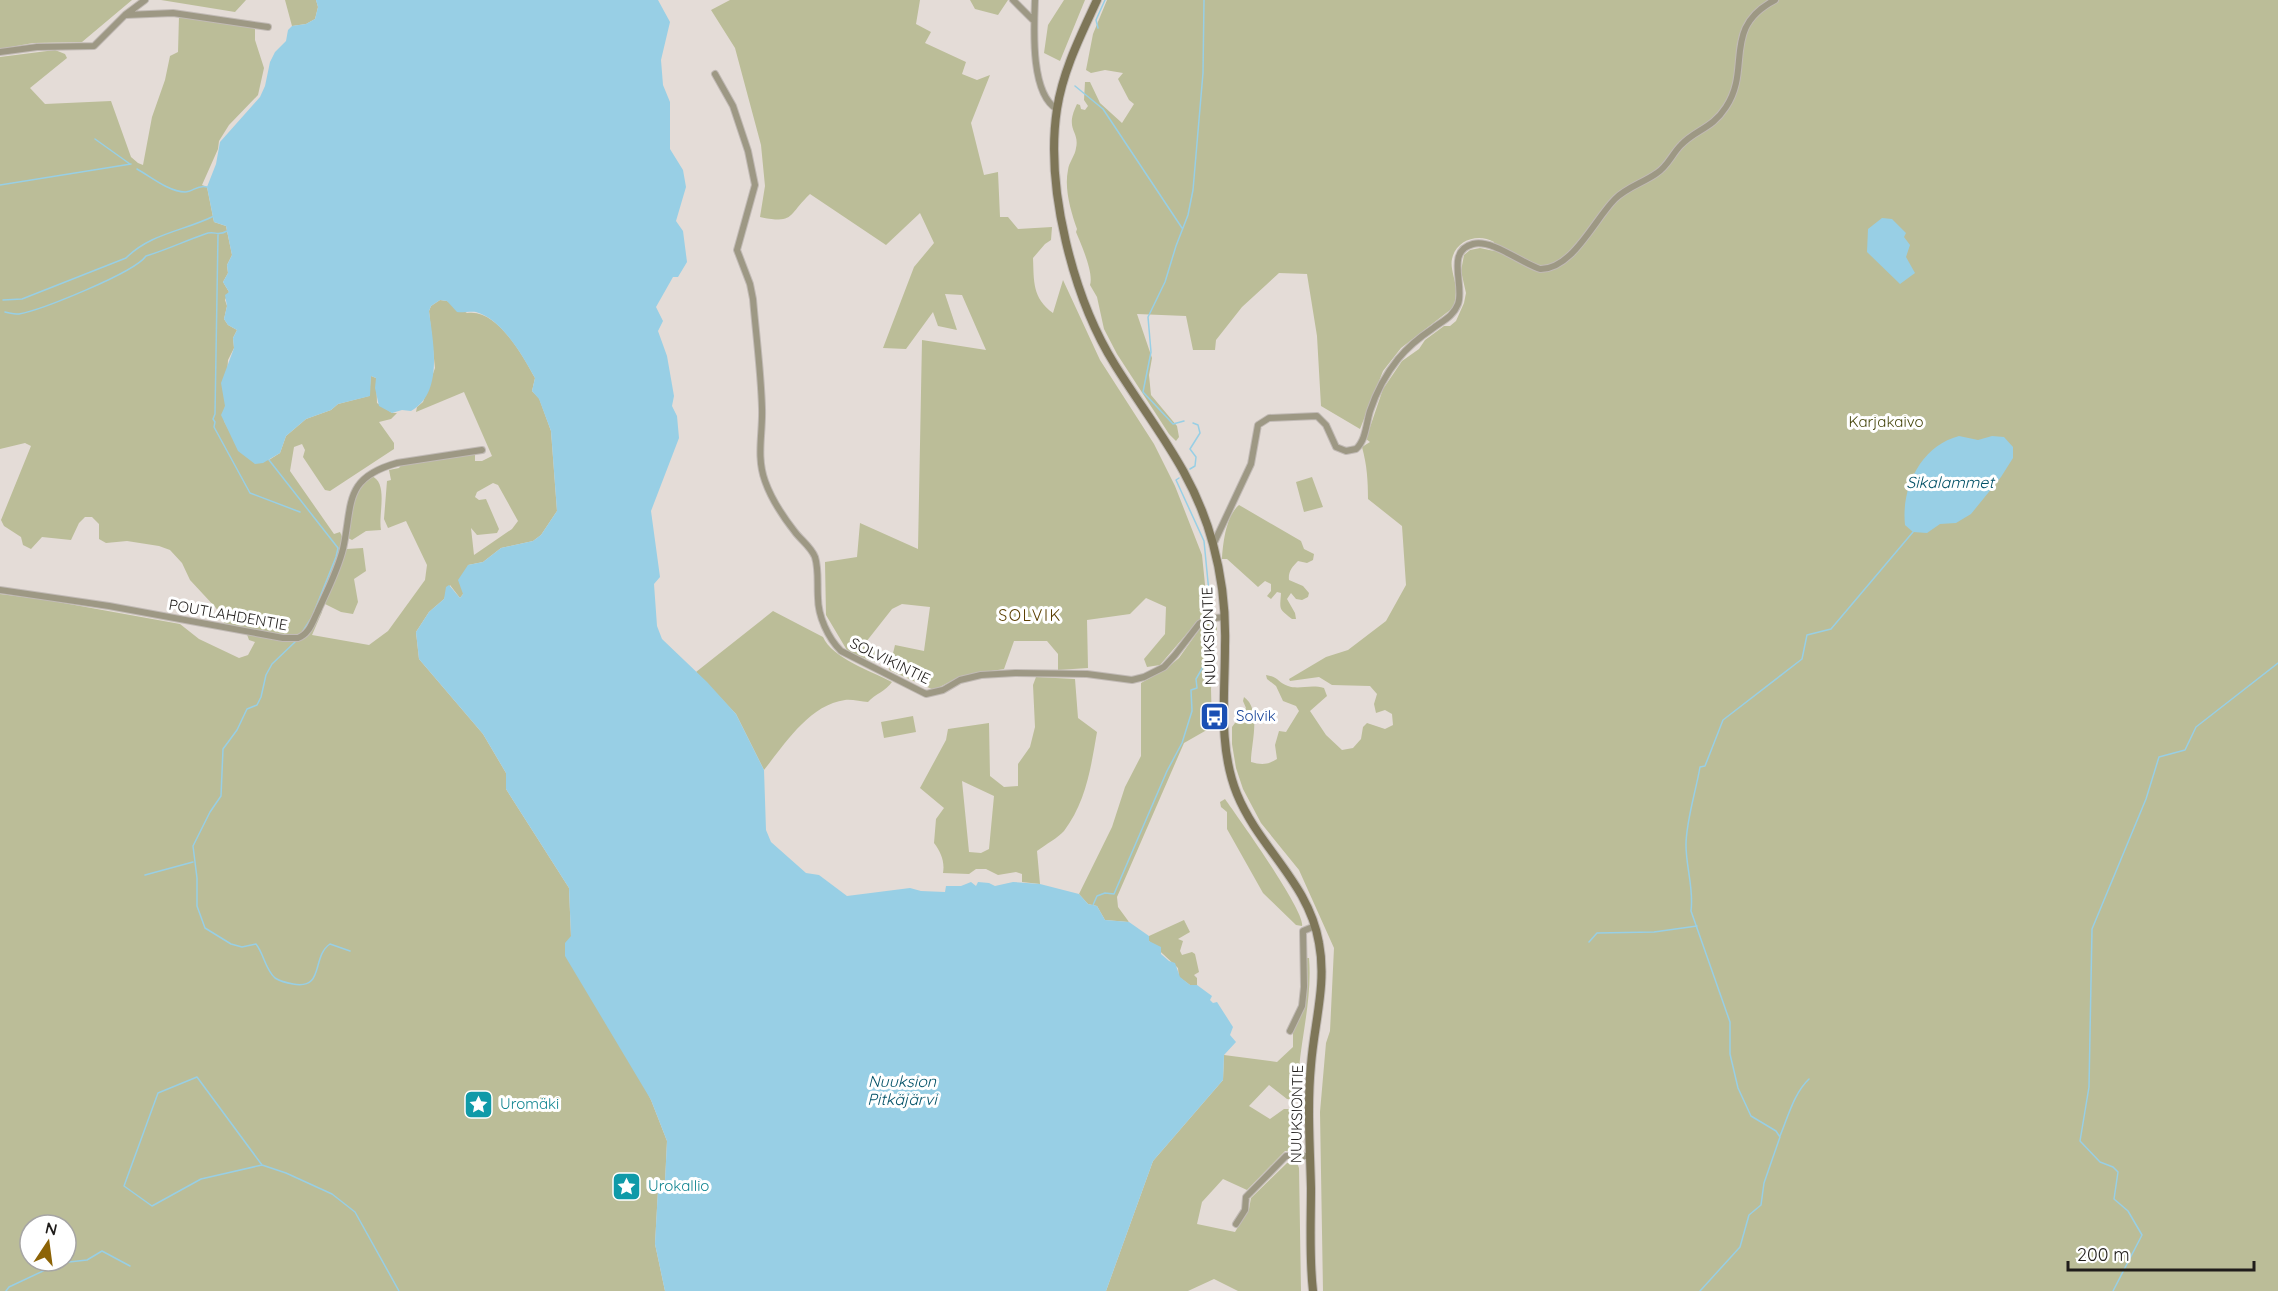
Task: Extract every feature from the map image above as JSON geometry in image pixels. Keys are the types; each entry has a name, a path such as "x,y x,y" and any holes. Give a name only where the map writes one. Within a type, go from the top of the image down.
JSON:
{"street":[{"path":"0,52 37,47 94,46 125,15 145,0"},
{"path":"1013,0 1034,21"},
{"path":"1035,0 1033,51 1043,94 1047,101 1057,109"},
{"name":"NUUKSIONTIE","path":"1097,0 1070,61 1057,109 1055,136 1059,197 1065,237 1076,281 1097,333 1112,361 1188,477 1214,546 1224,617 1223,723 1232,778 1244,809 1299,888 1315,926 1322,958 1322,974 1310,1067 1313,1291"},
{"path":"1214,546 1251,464 1258,425 1269,418 1317,416 1326,424 1336,447 1351,452 1356,450 1362,441 1374,402 1398,359 1456,310 1461,294 1457,262 1460,252 1465,247 1481,243 1540,269 1549,269 1565,259 1614,200 1624,191 1660,171 1681,145 1710,126 1725,110 1733,91 1739,50 1746,24 1753,14 1775,0"},
{"path":"125,15 173,14 268,27"},
{"name":"SOLVIKINTIE","path":"715,74 734,106 748,151 755,185 737,250 750,284 753,299 763,412 759,453 762,471 766,484 780,509 795,532 814,554 818,576 818,600 822,617 835,645 846,655 926,694 943,690 960,680 981,675 1086,674 1132,680 1164,667 1199,624 1206,619 1224,617"},
{"name":"POUTLAHDENTIE","path":"0,590 298,638 309,630 341,556 352,498 362,480 384,467 482,450"},
{"path":"1290,1031 1302,1006 1303,931 1315,926"},
{"path":"1236,1224 1245,1210 1246,1197 1286,1156 1310,1156"}],"green space":[{"path":"0,0 132,0 82,42 33,43 0,49"},
{"path":"161,0 246,0 235,12"},
{"path":"285,0 316,0 318,7 315,19 306,24 292,26"},
{"path":"730,0 920,0 916,24 931,32 925,43 966,62 962,74 977,80 990,75 971,123 984,175 998,172 1000,217 1008,217 1018,229 1052,227 1051,240 1033,258 1034,282 1038,295 1053,313 1063,280 1100,360 1154,444 1175,486 1202,555 1208,614 1195,624 1160,665 1147,667 1144,659 1165,634 1166,607 1146,598 1130,614 1087,620 1088,668 1058,670 1058,654 1047,641 1014,641 1004,669 961,676 934,690 889,670 895,645 924,651 930,607 902,604 892,609 866,642 879,649 877,663 848,652 826,615 825,562 857,557 860,523 918,549 922,340 986,350 962,295 945,294 957,330 938,326 933,312 906,349 883,348 914,267 934,243 920,213 886,245 810,194 785,219 760,217 765,186 761,145 735,48 711,10"},
{"path":"970,0 1008,0 998,15 975,9"},
{"path":"1064,0 1085,0 1060,61 1044,53 1048,25"},
{"name":"Karjakaivo","path":"1107,0 2278,0 2278,1291 1323,1291 1320,1112 1326,1043 1330,1031 1334,948 1299,870 1261,823 1243,789 1236,768 1232,727 1246,708 1244,697 1253,710 1254,718 1251,762 1264,764 1277,759 1275,745 1279,731 1286,732 1299,711 1296,706 1283,701 1276,686 1267,679 1266,675 1292,687 1324,688 1327,696 1310,711 1326,735 1342,750 1353,748 1361,739 1363,727 1367,723 1385,729 1393,725 1392,714 1385,710 1376,713 1374,704 1377,694 1370,686 1332,685 1319,677 1290,681 1289,679 1326,657 1348,650 1386,621 1406,585 1402,526 1368,499 1367,473 1362,447 1370,442 1366,439 1383,389 1402,361 1419,349 1425,340 1444,326 1450,326 1456,321 1466,293 1461,271 1464,255 1470,250 1480,248 1494,251 1494,242 1475,238 1463,243 1454,252 1452,269 1456,288 1454,307 1401,348 1383,371 1360,429 1321,406 1317,336 1307,274 1279,273 1242,307 1216,340 1215,350 1193,350 1186,316 1137,314 1152,358 1149,375 1151,395 1177,426 1179,437 1176,441 1169,434 1117,354 1104,329 1097,297 1090,285 1089,266 1070,208 1067,177 1077,142 1072,120 1077,104 1085,110 1088,106 1084,100 1085,82 1090,82 1100,103 1122,123 1134,104 1129,100 1118,79 1123,73 1105,70 1091,73 1086,70 1093,34"},
{"path":"184,12 252,21 264,68 258,95 229,125 219,141 218,149 202,185 207,187 214,222 226,226 232,255 227,265 228,273 223,282 229,292 225,300 227,306 224,319 228,325 237,330 233,338 234,348 228,360 224,421 232,436 269,460 280,453 286,436 306,419 331,410 338,404 369,396 371,376 376,378 377,403 392,413 397,413 391,419 379,422 394,443 394,449 330,491 325,490 303,457 305,450 302,444 294,447 290,471 334,534 340,532 347,549 363,548 366,571 354,579 358,602 353,614 341,612 323,603 322,612 312,635 369,645 388,631 425,580 427,565 406,521 388,528 384,519 387,481 391,480 389,470 399,468 402,464 475,453 475,461 482,461 492,456 464,392 416,412 417,407 423,402 435,368 429,311 431,306 440,300 447,301 467,313 478,313 489,318 508,335 535,378 532,391 539,398 551,431 557,511 541,535 533,541 501,548 483,562 468,565 463,594 460,598 450,585 444,599 429,612 416,632 419,659 483,734 506,773 506,789 569,888 571,937 651,1100 667,1141 665,1182 658,1190 655,1244 665,1291 0,1291 0,594 47,600 180,624 199,639 239,658 248,655 255,642 249,640 245,629 224,623 216,608 190,580 182,563 170,550 127,541 106,543 99,539 99,524 92,517 85,517 79,523 71,540 42,537 31,549 23,545 21,537 4,526 1,520 31,446 25,443 0,449 0,57 55,50 65,54 67,58 30,88 45,104 111,101 131,157 143,165 152,117 165,80 170,56 178,52 179,16","holes":["493,483 498,485 518,521 512,529 474,555 471,528 477,535 497,533 499,529 486,499 479,500 475,497 477,492"]},
{"path":"371,476 380,485 381,530 366,531 352,540 348,538 348,531 356,491"},
{"path":"1312,477 1323,507 1304,512 1296,482"},
{"path":"1239,505 1301,541 1304,549 1314,554 1313,560 1307,563 1298,561 1289,574 1289,580 1303,586 1309,593 1308,597 1302,600 1296,599 1291,593 1287,599 1296,619 1292,619 1282,610 1281,593 1277,592 1271,599 1267,596 1271,591 1271,584 1265,581 1258,587 1227,559 1222,559 1228,523"},
{"path":"773,611 823,637 828,645 843,658 892,682 868,702 845,700 820,709 799,727 764,770 736,714 696,672"},
{"path":"1206,623 1216,624 1217,628 1211,689 1212,727 1184,743 1117,897 1118,907 1129,922 1105,920 1097,906 1088,904 1079,894 1112,827 1125,787 1141,756 1141,683 1166,669 1179,658"},
{"path":"1036,677 1075,679 1078,718 1097,732 1083,796 1078,808 1064,831 1037,851 1040,884 1022,882 1022,874 1016,872 998,875 986,869 976,869 969,874 943,873 942,857 934,843 936,819 944,808 920,788 946,740 948,729 989,723 990,776 1004,787 1018,786 1018,764 1030,747 1035,727 1033,685","holes":["962,781 994,796 989,849 981,853 969,852"]},
{"path":"913,716 916,732 884,738 881,722"},
{"path":"1225,799 1283,884 1300,917 1302,926 1296,925 1263,893 1227,829 1227,812 1221,807 1220,802"},
{"path":"1184,920 1190,932 1178,939 1183,941 1180,951 1182,955 1192,952 1195,954 1199,972 1194,975 1197,978 1197,985 1190,985 1179,977 1178,968 1149,941 1149,936"},
{"path":"1307,958 1309,958 1310,976 1309,994 1299,1064 1298,1100 1287,1099 1269,1085 1249,1106 1270,1119 1284,1109 1299,1109 1299,1152 1285,1151 1247,1190 1223,1179 1202,1202 1197,1224 1235,1232 1249,1209 1251,1198 1287,1163 1297,1163 1299,1168 1301,1291 1238,1291 1214,1279 1188,1291 1106,1291 1153,1161 1223,1080 1224,1055 1277,1062 1293,1047 1293,1032 1304,1006"}],"water":[{"name":"Nuuksion Pitkäjärvi","path":"316,0 658,0 670,22 661,60 663,85 670,102 670,149 683,170 686,187 676,221 683,231 687,262 678,277 673,277 656,307 663,321 658,331 667,356 674,396 672,406 677,416 679,438 651,511 660,577 654,584 657,626 662,639 707,682 736,714 764,770 766,830 771,842 806,873 819,875 847,896 910,888 945,892 946,886 961,886 971,882 976,886 978,882 995,886 1013,882 1040,884 1079,894 1088,904 1097,906 1105,920 1129,922 1149,936 1149,941 1161,947 1161,954 1175,963 1180,977 1190,985 1197,985 1212,996 1210,1000 1213,1003 1217,1002 1233,1027 1230,1035 1236,1042 1224,1055 1223,1080 1153,1161 1106,1291 665,1291 655,1244 658,1189 665,1182 667,1141 651,1100 565,956 565,943 571,936 569,888 506,789 506,773 483,734 419,659 416,632 429,612 444,599 446,587 449,585 460,598 463,594 458,580 468,565 483,562 501,548 533,541 541,535 557,511 551,431 539,399 532,391 535,378 511,339 495,322 476,312 457,312 447,301 440,300 431,306 429,311 434,352 432,380 421,403 411,411 402,410 392,413 379,406 375,388 376,378 371,376 370,396 338,404 331,410 306,419 286,436 280,453 263,463 255,464 238,451 221,415 225,406 221,383 234,348 233,338 237,330 228,325 224,319 227,306 225,295 229,292 223,282 228,273 227,265 232,255 226,226 214,222 207,187 216,164 220,142 260,97 270,62 275,52 286,41 288,30 292,26 306,24 315,19 318,7"},
{"path":"1882,218 1892,219 1906,233 1904,237 1910,245 1906,257 1915,273 1900,284 1867,252 1868,229"},
{"name":"Sikalammet","path":"1959,436 1978,440 1992,436 2004,437 2013,447 2013,458 2001,477 1971,514 1956,523 1940,524 1927,533 1913,532 1905,525 1905,511 1906,496 1916,470 1934,449"}],"waterway":[{"path":"1098,28 1096,20 1105,0"},
{"path":"1184,421 1173,424 1143,392 1151,352 1148,317 1165,282 1188,215 1193,190 1203,73 1204,0"},
{"path":"1075,86 1103,109 1182,228"},
{"path":"95,139 130,164"},
{"path":"0,185 131,164"},
{"path":"137,169 166,187 179,191 188,192 207,187"},
{"path":"3,300 22,299 126,258 146,243 214,216"},
{"path":"5,312 19,314 46,306 106,281 124,272 146,256 205,234 227,231"},
{"path":"218,235 214,427 250,493 300,512"},
{"path":"1190,469 1195,466 1196,457 1190,449 1200,433 1198,425 1193,423"},
{"path":"269,460 338,548 312,617 303,631"},
{"path":"1179,478 1176,480 1204,541 1211,613"},
{"path":"1700,1291 1740,1247 1749,1215 1761,1205 1764,1183 1780,1137 1776,1131 1751,1116 1738,1088 1730,1054 1730,1022 1691,911 1686,836 1700,767 1705,766 1723,720 1802,659 1807,635 1831,629 1913,532"},
{"path":"1093,905 1097,896 1105,893 1114,894 1167,771 1182,743 1192,711 1191,690 1197,688 1196,679 1207,660 1205,656 1212,635 1212,624"},
{"path":"295,642 272,664 266,675 257,705 247,709 237,730 223,749 221,796 193,846 197,878 197,906 205,928 231,944 242,947 256,944 275,978 286,982 303,985 310,982 324,950 330,944 350,951"},
{"path":"2113,1291 2142,1235 2128,1211 2114,1199 2118,1172 2113,1167 2100,1162 2080,1141 2089,1087 2092,929 2146,799 2159,757 2185,750 2196,727 2278,663"},
{"path":"145,875 193,862"},
{"path":"1589,942 1597,933 1654,932 1697,926"},
{"path":"262,1165 197,1077 158,1093 124,1186 152,1206 201,1179 262,1165 286,1173 332,1194 355,1212 399,1291"},
{"path":"1780,1136 1795,1098 1809,1079"},
{"path":"6,1291 9,1287 60,1263 87,1260 102,1251 130,1266"}],"place":[{"name":"Solvik","path":"1215,716"},
{"name":"Uromäki","path":"479,1104"},
{"name":"Urokallio","path":"627,1186"}],"district":[{"name":"SOLVIK","path":"1030,615"}]}
